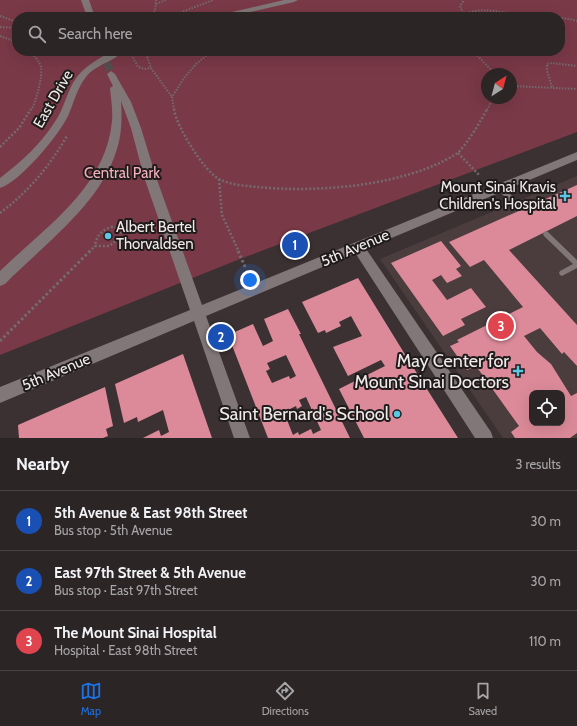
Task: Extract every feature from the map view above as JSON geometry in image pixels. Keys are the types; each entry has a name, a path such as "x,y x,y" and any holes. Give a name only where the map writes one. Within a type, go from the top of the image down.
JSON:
{"main road":[{"path":"85,0 89,12"},
{"path":"241,12 294,0"},
{"name":"East Drive","path":"0,184 31,157 53,132 66,111 83,75 94,65 110,56"},
{"path":"0,280 69,214 89,192 102,173 111,153 117,133 118,105 112,78 126,102 136,128 150,176 197,314 242,438"},
{"name":"5th Avenue","path":"0,395 577,156"},
{"path":"358,247 485,438"}],"lane":[{"path":"500,188 521,209"},
{"path":"546,234 577,265 562,273"}],"path":[{"path":"154,12 156,0"},
{"path":"156,4 166,0"},
{"path":"182,12 213,0"},
{"path":"463,12 460,6 464,0"},
{"path":"478,12 501,12"},
{"path":"0,16 12,20"},
{"path":"565,17 577,21"},
{"path":"0,27 12,28"},
{"path":"0,36 12,40"},
{"path":"0,147 20,128 34,105 41,77 41,66 34,56"},
{"path":"132,56 138,67 144,69 152,68"},
{"path":"147,56 152,68 172,97 174,112 186,140 196,154 219,180 246,186 276,188 332,188 384,181 428,168 458,153 481,121 490,104"},
{"path":"172,97 192,68 206,56"},
{"path":"479,56 490,68"},
{"path":"552,87 547,71 547,64 552,63 577,66"},
{"path":"517,86 577,89"},
{"path":"0,213 25,193 45,173 67,136"},
{"path":"458,153 480,176"},
{"path":"219,180 222,215 246,269"},
{"path":"0,341 95,246 98,238 108,228 115,227 121,231 120,238 112,245 108,247 95,246"}],"shaded area":[{"path":"577,176 577,438 503,438 380,259"}],"green space":[{"name":"Central Park","path":"0,0 577,0 577,132 240,259 0,355"}],"building":[{"path":"577,185 577,216 509,250 577,325 577,366 564,352 562,354 540,328 524,336 537,352 551,364 571,396 577,393 577,433 570,438 515,438 511,432 519,426 476,366 467,370 450,346 459,342 457,340 523,307 484,260 470,267 449,242"},
{"path":"441,241 461,266 456,269 462,276 447,283 441,275 432,280 447,300 471,288 486,307 461,319 465,325 443,336 391,263"},
{"path":"358,278 458,438 364,438 339,389 385,366 381,360 348,376 333,347 362,336 351,316 339,322 341,326 326,333 325,330 318,333 302,302"},
{"path":"288,309 350,438 268,438 228,335 253,324 263,346 273,341 264,319","holes":["286,355 296,376 290,379 289,376 272,383 266,371 270,369 267,363","306,397 321,430 313,434 311,429 299,435 298,432 293,435 285,415 290,412 288,410 296,406 297,409 302,406 299,400"]},
{"path":"183,354 212,438 143,438 159,430 161,436 169,432 163,410 138,422 137,417 124,423 115,384"},
{"path":"105,387 113,426 106,429 108,436 103,438 19,438 18,425"}],"tunnel":[{"path":"105,56 111,74"}],"place":[{"name":"Mount Sinai Kravis Children's Hospital","path":"565,196"},
{"name":"Albert Bertel Thorvaldsen","path":"108,236"},
{"name":"5th Avenue & East 98th Street","path":"295,245"},
{"name":"The Mount Sinai Hospital","path":"501,326"},
{"name":"East 97th Street & 5th Avenue","path":"221,337"},
{"name":"May Center for Mount Sinai Doctors","path":"518,371"},
{"name":"Saint Bernard's School","path":"397,414"}]}
